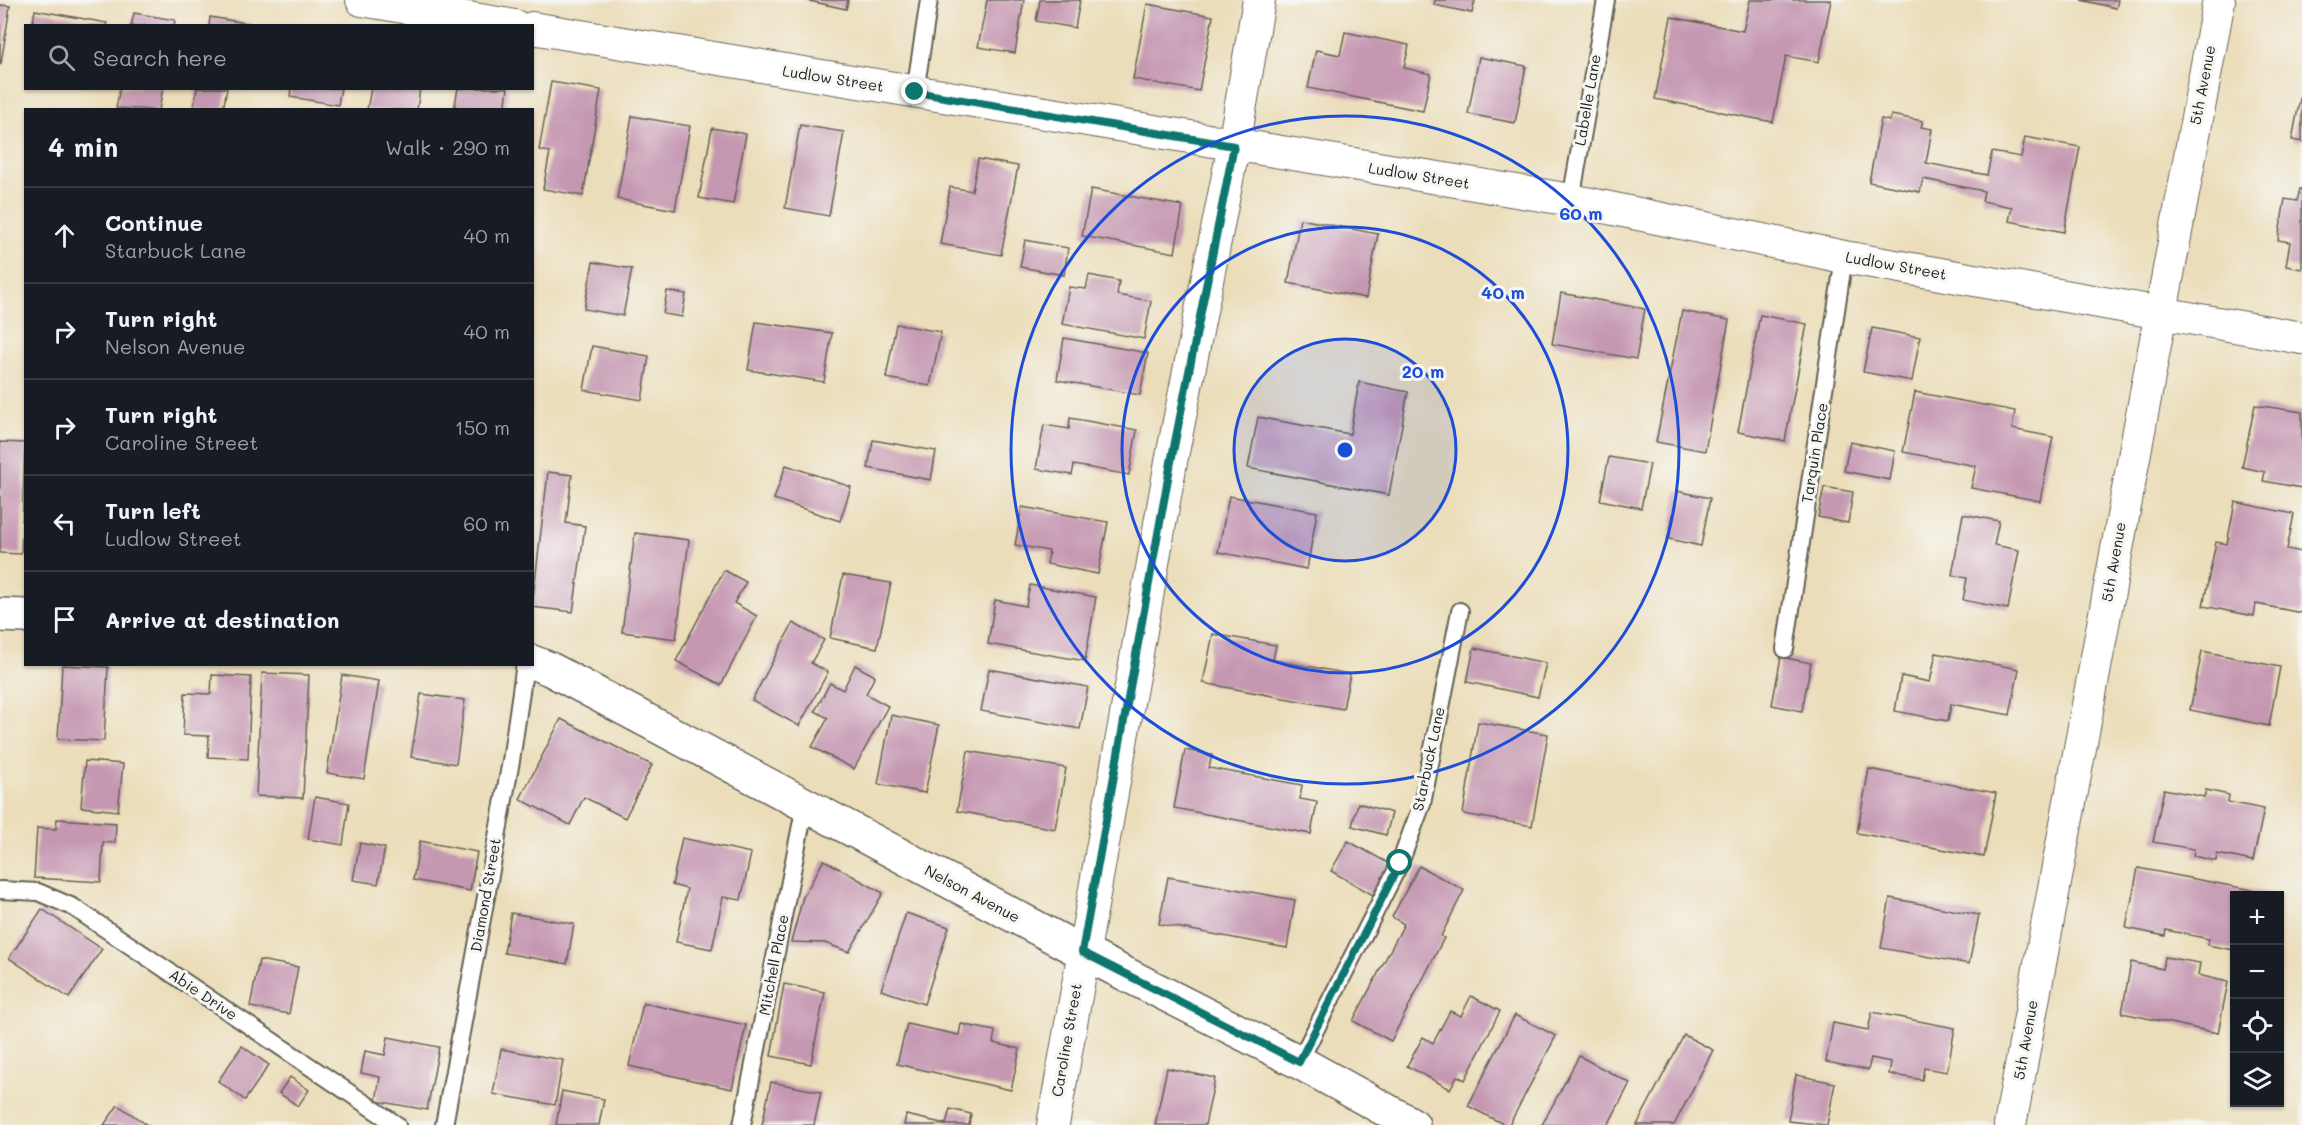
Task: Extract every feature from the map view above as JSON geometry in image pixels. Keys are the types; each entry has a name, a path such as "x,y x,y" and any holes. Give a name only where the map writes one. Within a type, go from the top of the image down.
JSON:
{"street":[{"path":"362,0 503,24"},
{"name":"Caroline Street","path":"1053,1125 1171,462 1234,146 1259,0"},
{"name":"5th Avenue","path":"2010,1125 2219,0"},
{"name":"Ludlow Street","path":"534,28 1571,200 1844,257 2302,338"},
{"path":"0,615 24,616"},
{"name":"Nelson Avenue","path":"534,663 550,669 1082,952 1299,1062 1413,1125"}],"lane":[{"path":"915,92 929,0"},
{"name":"Labelle Lane","path":"1571,200 1606,0"},
{"name":"Tarquin Place","path":"1785,649 1844,257"},
{"name":"Starbuck Lane","path":"1299,1062 1400,863 1415,824 1422,804 1460,611"},
{"name":"Diamond Street","path":"444,1125 511,761 525,666"},
{"name":"Mitchell Place","path":"742,1125 805,804"},
{"name":"Abie Drive","path":"0,890 38,892 73,907 397,1125"}],"building":[{"path":"805,0 848,0 846,9"},
{"path":"987,0 1024,0 1015,53 978,47"},
{"path":"1040,0 1080,0 1075,28 1036,21"},
{"path":"1435,0 1475,0 1472,13 1434,5"},
{"path":"1750,0 1831,0 1819,62 1786,56 1773,122 1655,99 1671,17 1743,31"},
{"path":"2081,0 2118,0 2116,8"},
{"path":"1147,4 1213,16 1199,91 1133,79"},
{"path":"0,5 10,6 1,64 0,64"},
{"path":"35,10 107,23 107,24 32,24"},
{"path":"134,13 175,20 174,24 131,24"},
{"path":"210,17 252,24 209,24"},
{"path":"1345,32 1409,45 1404,68 1431,74 1423,111 1308,88 1316,50 1340,55"},
{"path":"1479,57 1526,66 1515,123 1468,114"},
{"path":"551,82 601,90 583,196 543,189 550,152 539,150"},
{"path":"120,90 163,90 159,108 116,108"},
{"path":"197,90 227,90 223,108 193,108"},
{"path":"291,90 341,90 338,105 290,97"},
{"path":"371,90 420,90 417,108 367,108"},
{"path":"458,90 508,90 505,108 454,108"},
{"path":"2302,93 2302,142 2292,140"},
{"path":"1891,115 1923,121 1921,127 1932,129 1926,163 1987,175 1992,152 2021,157 2025,137 2080,147 2064,232 2009,221 2012,207 1982,201 1984,191 1923,179 1920,192 1869,182 1881,119 1890,121"},
{"path":"632,116 690,126 675,210 617,199"},
{"path":"800,125 844,132 829,216 785,208"},
{"path":"712,128 746,134 733,204 699,198"},
{"path":"978,159 1018,166 1001,255 940,244 950,187 972,191"},
{"path":"1091,189 1183,206 1175,253 1082,236"},
{"path":"2300,189 2302,189 2302,269 2286,266 2290,242 2278,240 2285,199 2297,201"},
{"path":"1300,219 1378,234 1366,298 1288,283"},
{"path":"1025,240 1068,248 1064,275 1020,267"},
{"path":"593,262 632,269 623,316 584,309"},
{"path":"1089,275 1119,281 1117,295 1151,301 1144,339 1062,324 1069,287 1086,289"},
{"path":"667,291 686,294 682,317 663,314"},
{"path":"1561,293 1645,309 1636,359 1552,344"},
{"path":"1682,311 1729,320 1705,451 1656,442"},
{"path":"1760,315 1807,324 1785,441 1738,432"},
{"path":"756,322 832,333 824,382 748,370"},
{"path":"896,324 941,332 930,386 886,378"},
{"path":"1872,328 1920,337 1912,381 1863,372"},
{"path":"1064,338 1148,353 1140,395 1057,380"},
{"path":"592,346 649,356 642,400 584,390"},
{"path":"1359,382 1408,392 1389,495 1248,468 1258,417 1350,434"},
{"path":"1915,392 2015,411 2012,429 2053,437 2040,501 1971,488 1976,466 1903,452"},
{"path":"2255,405 2302,412 2302,488 2263,481 2265,472 2242,467"},
{"path":"1070,418 1137,430 1129,475 1074,465 1072,475 1036,469 1044,425 1069,429"},
{"path":"873,440 936,451 931,480 868,468"},
{"path":"0,442 24,443 21,554 0,553"},
{"path":"1850,442 1895,451 1890,480 1844,471"},
{"path":"1609,457 1650,464 1641,508 1600,500"},
{"path":"786,465 851,487 840,521 774,499"},
{"path":"548,472 572,475 566,523 585,526 573,612 534,607"},
{"path":"1824,487 1853,492 1848,523 1818,517"},
{"path":"1677,491 1710,498 1701,546 1669,539"},
{"path":"1229,496 1317,512 1307,569 1218,552"},
{"path":"2235,502 2294,514 2287,549 2302,552 2302,613 2256,604 2254,616 2203,606 2216,542 2227,544"},
{"path":"1022,507 1108,522 1098,574 1047,564 1049,551 1015,545"},
{"path":"1963,514 1999,521 1994,545 2019,550 2008,609 1963,600 1967,578 1952,575"},
{"path":"635,533 689,540 676,639 622,632"},
{"path":"724,570 746,582 734,603 757,616 721,685 676,661"},
{"path":"843,575 891,583 877,648 830,638"},
{"path":"1030,585 1096,597 1085,661 988,644 995,600 1026,606"},
{"path":"793,623 824,640 811,663 828,672 799,726 752,700"},
{"path":"1213,634 1276,645 1273,660 1350,674 1343,709 1203,683"},
{"path":"1474,648 1546,663 1538,697 1467,682"},
{"path":"2202,651 2280,667 2269,726 2190,710"},
{"path":"1936,653 2019,669 2010,715 1951,704 1948,721 1895,711 1901,676 1930,682"},
{"path":"1781,657 1811,663 1802,711 1772,705"},
{"path":"855,665 875,676 866,694 888,706 854,769 812,747 828,718 815,711 830,683 843,690"},
{"path":"62,666 108,667 104,741 58,739"},
{"path":"989,669 1088,687 1080,729 981,711"},
{"path":"262,673 309,675 303,798 256,796"},
{"path":"212,675 251,677 248,759 208,757 209,736 183,735 185,693 211,694"},
{"path":"342,675 379,681 364,779 327,773"},
{"path":"421,694 465,700 456,764 411,757"},
{"path":"891,715 939,725 925,793 878,784"},
{"path":"561,719 652,765 625,818 584,797 570,825 520,799"},
{"path":"1478,722 1548,734 1532,826 1463,814"},
{"path":"1185,750 1212,755 1209,768 1302,785 1300,799 1317,802 1311,834 1174,808"},
{"path":"968,751 1066,768 1055,829 957,811"},
{"path":"85,761 123,764 118,811 81,807"},
{"path":"1869,769 1996,793 1984,857 1857,833"},
{"path":"2164,789 2204,797 2206,790 2229,795 2228,802 2264,809 2253,861 2217,854 2216,861 2193,856 2194,849 2153,842"},
{"path":"315,797 349,803 343,845 308,839"},
{"path":"1358,803 1392,813 1386,835 1352,826"},
{"path":"57,819 116,823 115,843 103,842 101,882 34,878 37,828 56,829"},
{"path":"682,838 751,853 741,900 723,897 712,949 676,942 687,889 672,885"},
{"path":"420,841 477,852 470,891 413,880"},
{"path":"1348,841 1390,864 1373,895 1331,871"},
{"path":"360,843 385,848 378,884 353,880"},
{"path":"824,860 883,893 849,952 825,943 791,942 803,897"},
{"path":"1419,866 1464,890 1441,936 1444,938 1391,1041 1353,1021 1404,924 1392,917"},
{"path":"2138,868 2257,891 2230,891 2230,949 2207,945 2209,939 2166,930 2165,936 2126,928"},
{"path":"1168,877 1295,900 1287,948 1159,924"},
{"path":"1890,898 1979,915 1969,964 1881,948"},
{"path":"42,909 102,949 69,998 9,958"},
{"path":"511,913 574,924 567,964 504,953"},
{"path":"906,913 949,927 924,1004 881,990"},
{"path":"2165,957 2200,963 2198,975 2228,982 2218,1033 2122,1013 2131,962 2163,969"},
{"path":"259,960 298,967 289,1014 250,1007"},
{"path":"784,984 825,992 811,1064 771,1056"},
{"path":"1471,996 1500,1011 1465,1080 1457,1076 1450,1089 1407,1066 1423,1037 1433,1043 1450,1011 1461,1016"},
{"path":"643,1003 746,1025 732,1089 629,1066"},
{"path":"1872,1012 1955,1028 1947,1072 1924,1068 1922,1080 1889,1074 1891,1062 1871,1058 1868,1070 1826,1062 1833,1023 1868,1030"},
{"path":"1515,1015 1556,1036 1509,1125 1505,1125 1468,1106"},
{"path":"907,1024 959,1035 961,1024 995,1031 993,1043 1020,1049 1011,1090 897,1064"},
{"path":"1684,1035 1713,1050 1674,1125 1637,1125"},
{"path":"388,1037 439,1047 427,1110 376,1101 380,1077 361,1073 365,1051 385,1055"},
{"path":"242,1046 269,1065 245,1100 218,1081"},
{"path":"501,1049 563,1060 555,1105 493,1094"},
{"path":"1579,1056 1630,1083 1608,1125 1542,1125"},
{"path":"1167,1068 1215,1078 1205,1125 1155,1125"},
{"path":"1796,1075 1835,1083 1827,1125 1788,1121"},
{"path":"290,1077 309,1090 298,1106 279,1093"},
{"path":"771,1082 821,1092 814,1125 762,1125"},
{"path":"562,1091 604,1099 599,1125 556,1125"},
{"path":"118,1105 147,1125 104,1125"},
{"path":"950,1109 971,1114 969,1125 904,1125 906,1115 946,1124"}],"route":[{"path":"915,92 1234,146 1171,462 1082,952 1299,1062 1400,863"}]}
